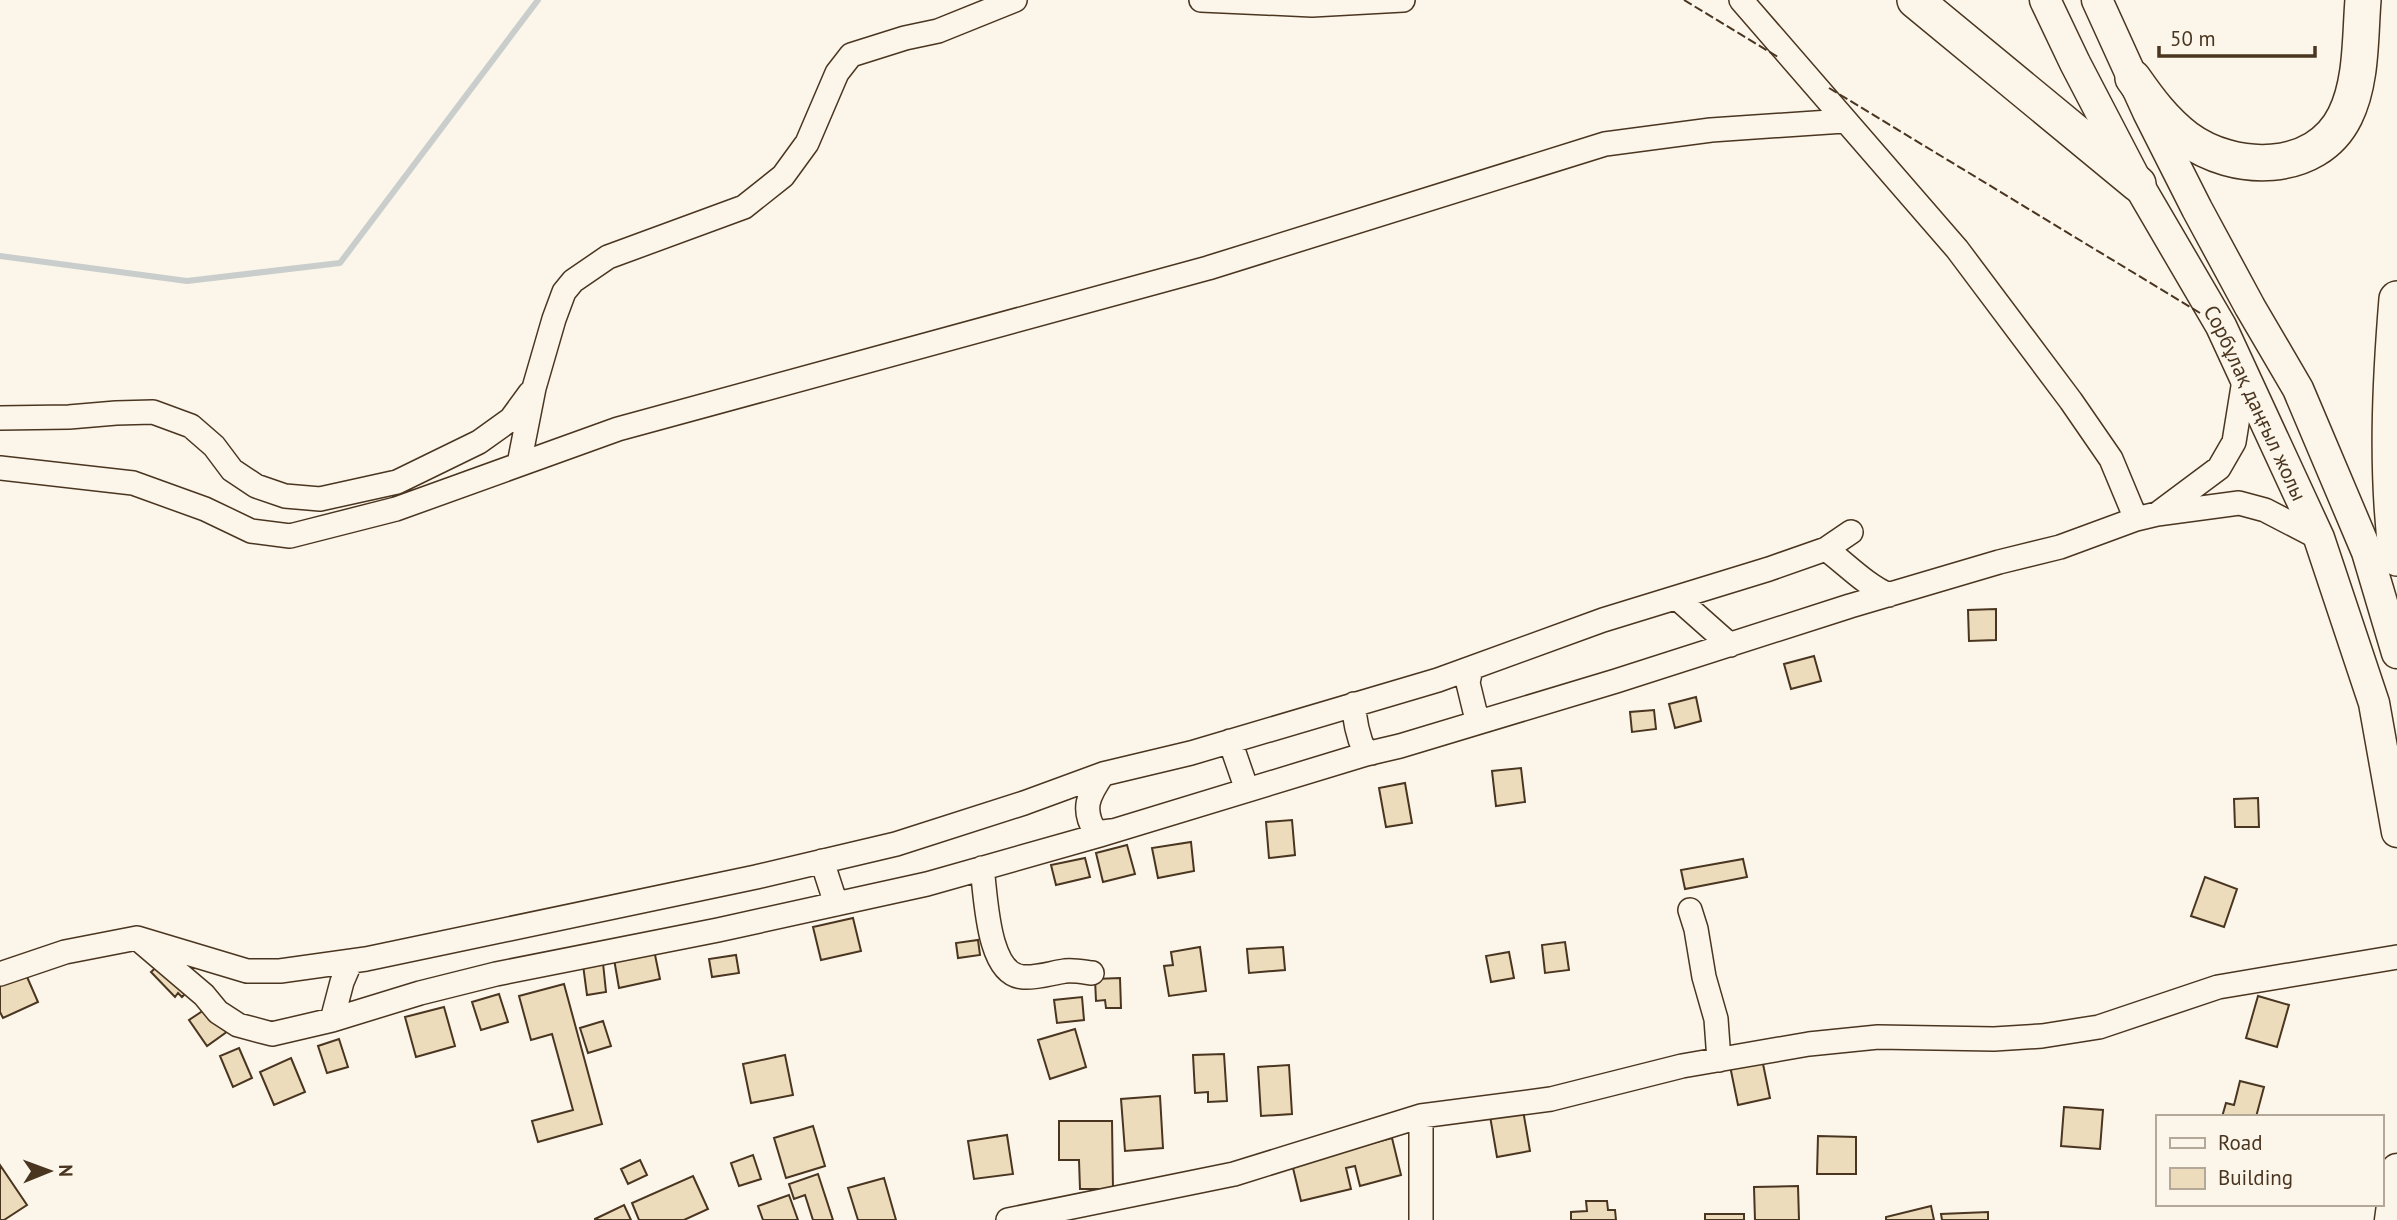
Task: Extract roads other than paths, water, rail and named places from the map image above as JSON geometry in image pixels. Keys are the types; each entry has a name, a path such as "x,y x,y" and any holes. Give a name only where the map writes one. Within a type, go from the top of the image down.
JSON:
{"highway":[{"path":"1915,0 2138,184"},
{"path":"2133,78 2168,123 2211,152 2258,163 2280,162 2301,156 2317,148 2345,117 2357,70 2362,0"},
{"path":"2397,299 2390,391 2390,448 2397,558"}],"main road":[{"name":"Сорбұлақ даңғыл жолы","path":"2045,0 2138,184 2221,326 2245,373 2319,538 2374,703 2397,832"},
{"name":"Сорбұлақ даңғыл жолы","path":"2097,0 2197,209 2298,389 2367,552 2397,653"},
{"path":"2162,226 2162,211 2166,203 2175,200 2197,209"},
{"path":"2390,1220 2397,1169"}],"street":[{"path":"519,464 534,388 554,319 564,292 573,281 608,257 744,207 783,176 807,143 837,73 851,55 938,31 1015,0"},
{"path":"1202,0 1312,5 1403,0"},
{"path":"1741,0 1957,249 2071,401 2147,517"},
{"path":"0,468 133,483 205,509 251,531 290,536 396,509 618,429 1208,268 1605,145 1711,130 1844,121"},
{"path":"2147,517 2219,468 2234,442 2245,373"},
{"path":"0,418 69,418 153,412 191,426 214,446 232,470 256,486 285,496 320,499 397,482 478,442 511,419 534,388"},
{"path":"137,938 204,995 218,1012 238,1025 272,1034 496,974 718,930 927,884 1490,719 1850,606 1998,562 2060,547 2147,517 2239,503 2265,510 2319,538"},
{"path":"0,974 65,952 137,938 247,971 280,971 351,961 896,844 1024,803 1103,774 1192,753 1438,680 1603,620 1826,549 1851,533"},
{"path":"1826,549 1857,571 1874,589 1889,595"},
{"path":"1677,598 1730,645"},
{"path":"1471,668 1468,683 1477,720 1490,719"},
{"path":"1354,704 1354,723 1359,739 1365,753 1372,753"},
{"path":"1230,741 1247,790"},
{"path":"1103,774 1089,799 1086,811 1096,834 1114,831"},
{"path":"822,861 836,904"},
{"path":"982,868 993,942 998,959 1006,970 1019,978 1042,977 1068,971 1093,973"},
{"path":"1690,910 1716,1019 1719,1060"},
{"path":"1007,1220 1234,1174 1421,1116 1551,1099 1682,1066 1809,1044 1878,1037 1994,1039 2042,1036 2099,1027 2218,986 2397,957"},
{"path":"332,1020 342,982 351,961"},
{"path":"204,995 222,980 247,971"},
{"path":"1421,1116 1421,1220"}],"waterway":[{"path":"0,256 187,281 340,263 538,0"}]}
